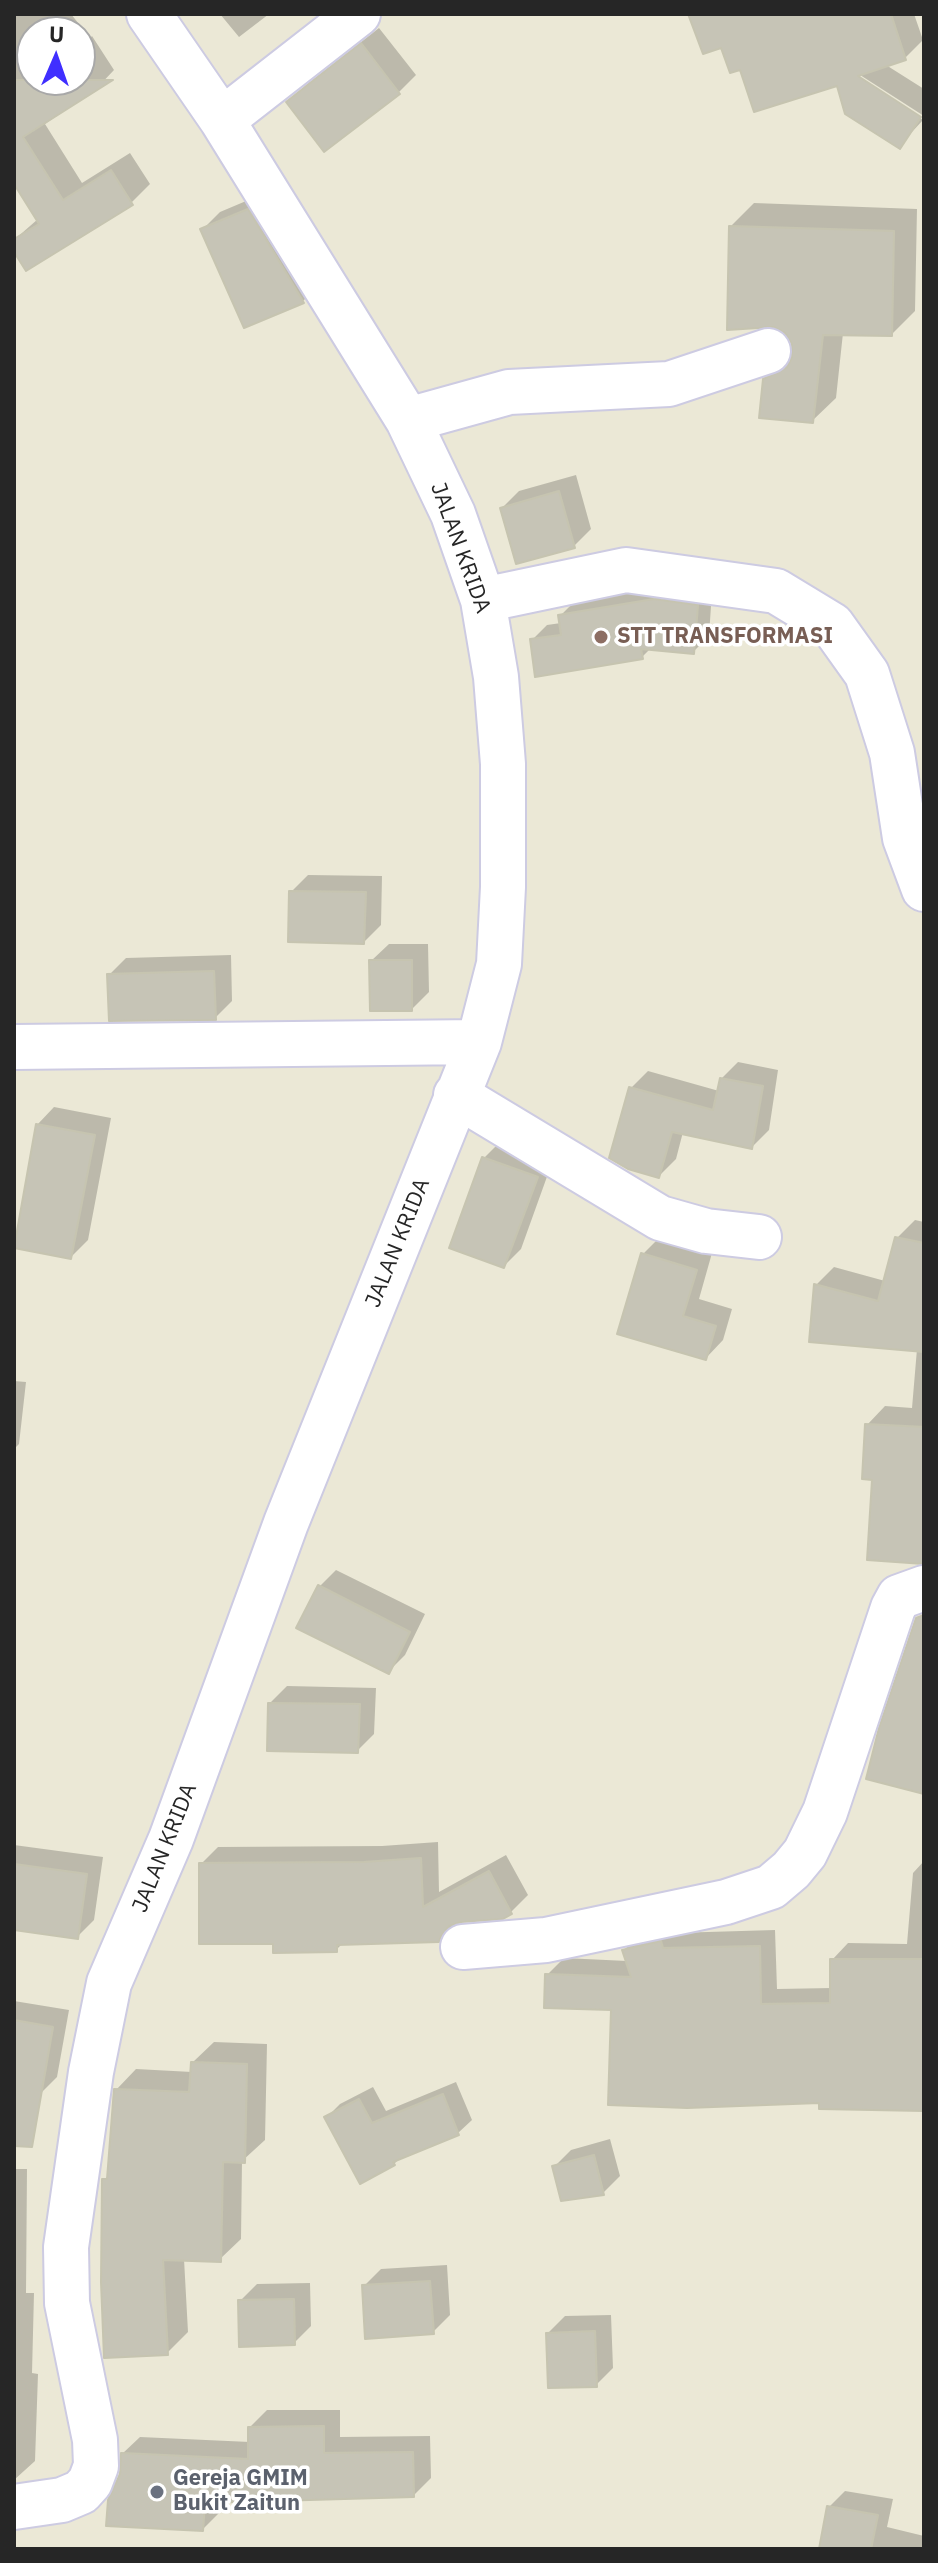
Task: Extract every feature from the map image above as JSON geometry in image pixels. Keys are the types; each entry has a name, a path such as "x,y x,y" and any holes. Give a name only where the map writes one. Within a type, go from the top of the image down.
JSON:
{"street":[{"name":"JALAN KRIDA","path":"14,2507 62,2500 81,2492 90,2482 96,2466 95,2440 67,2303 66,2247 91,2072 109,1983 171,1839 286,1523 479,1042 499,964 503,764 496,677 483,600 453,514 408,420 222,120 149,14"},
{"path":"222,120 358,14"},
{"path":"408,420 509,392 669,384 768,351"},
{"path":"483,600 626,570 776,591 832,625 867,674 892,753 905,838 924,889"},
{"path":"14,1047 479,1042"},
{"path":"456,1095 660,1218 706,1231 759,1237"},
{"path":"463,1947 546,1940 726,1902 771,1887 805,1853 825,1812 893,1608 899,1597 924,1588"}],"building":[{"path":"688,14 891,14 906,60 858,76 921,117 900,149 845,114 837,86 754,112 740,70 730,73 721,48 703,54"},
{"path":"361,43 400,94 324,152 286,102"},
{"path":"16,80 16,96 88,96 23,137 63,200 111,170 133,205 26,271 14,252 14,239 39,224 14,184"},
{"path":"96,80 113,80 96,91"},
{"path":"248,209 304,303 244,328 200,229"},
{"path":"729,226 894,231 892,336 823,335 813,423 759,418 763,379 787,367 792,357 792,344 785,333 774,327 727,330"},
{"path":"559,491 575,548 516,564 500,508"},
{"path":"654,599 698,605 694,654 641,649 643,659 535,677 530,639 561,635 558,615"},
{"path":"289,891 366,892 364,944 288,942"},
{"path":"369,960 412,960 412,1011 370,1011"},
{"path":"214,971 216,1020 109,1021 107,974"},
{"path":"720,1078 763,1086 752,1149 672,1132 659,1178 628,1169 609,1158 629,1087 713,1110"},
{"path":"36,1124 95,1135 71,1259 14,1248"},
{"path":"482,1157 538,1177 504,1268 449,1248"},
{"path":"895,1237 924,1243 924,1352 809,1342 814,1284 878,1301"},
{"path":"641,1253 697,1270 683,1316 716,1326 706,1360 617,1334"},
{"path":"865,1424 924,1427 924,1564 867,1560 872,1480 862,1479"},
{"path":"318,1585 410,1632 389,1674 296,1628"},
{"path":"924,1615 924,1794 866,1779 879,1728 916,1618"},
{"path":"268,1703 360,1704 358,1753 267,1751"},
{"path":"421,1858 423,1907 489,1871 512,1914 503,1919 461,1922 449,1926 439,1942 337,1945 337,1952 273,1953 273,1944 199,1944 199,1863 364,1862"},
{"path":"14,1864 87,1874 78,1939 14,1930"},
{"path":"661,1941 663,1948 760,1946 761,2004 830,2003 830,1959 924,1959 924,2111 819,2109 819,2103 687,2108 608,2105 611,2010 544,2008 545,1974 631,1977 622,1950"},
{"path":"14,2020 53,2027 32,2147 14,2146"},
{"path":"191,2062 247,2064 245,2163 223,2162 221,2262 163,2260 168,2355 104,2358 102,2179 107,2179 114,2089 189,2092"},
{"path":"443,2094 459,2135 393,2162 395,2165 360,2184 324,2117 359,2099 372,2123"},
{"path":"594,2155 604,2195 561,2201 552,2166"},
{"path":"430,2281 434,2334 365,2339 362,2285"},
{"path":"294,2299 295,2345 239,2347 238,2300"},
{"path":"595,2331 597,2387 548,2388 546,2333"},
{"path":"324,2426 324,2453 413,2452 414,2497 205,2503 203,2531 106,2526 108,2500 120,2474 121,2453 248,2459 248,2427"},
{"path":"827,2506 878,2515 871,2549 819,2549"}],"place":[{"name":"STT TRANSFORMASI","path":"601,637"},
{"name":"Gereja GMIM Bukit Zaitun","path":"157,2492"}]}
